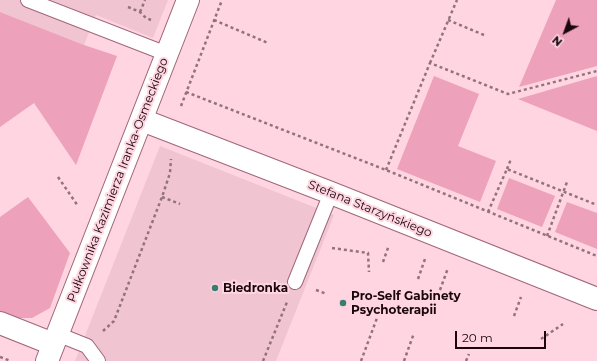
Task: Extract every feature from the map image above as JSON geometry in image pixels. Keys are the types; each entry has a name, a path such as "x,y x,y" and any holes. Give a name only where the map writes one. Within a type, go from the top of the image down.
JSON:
{"street":[{"name":"Pułkownika Kazimierza Iranka-Osmeckiego","path":"53,346 188,0"},
{"name":"Stefana Starzyńskiego","path":"142,120 331,193 597,299"},
{"path":"0,323 53,346"}],"lane":[{"path":"28,0 168,54"},
{"path":"295,282 331,193"},
{"path":"53,346 87,346 98,361"}],"path":[{"path":"140,12 145,0"},
{"path":"87,346 114,321 162,197 170,173 172,132 222,0"},
{"path":"386,170 456,0"},
{"path":"214,20 268,43"},
{"path":"448,20 484,35"},
{"path":"430,63 508,94 597,71"},
{"path":"186,92 386,170 597,256"},
{"path":"488,212 511,159"},
{"path":"507,169 597,205"},
{"path":"58,177 84,216 101,223"},
{"path":"546,236 567,182"},
{"path":"162,197 180,204"},
{"path":"383,262 389,244"},
{"path":"332,248 368,254 369,272"},
{"path":"418,279 426,258"},
{"path":"440,290 451,261"},
{"path":"263,361 295,282"},
{"path":"316,290 327,294"},
{"path":"514,316 521,296"},
{"path":"361,361 377,318"},
{"path":"541,339 563,324"},
{"path":"404,361 414,333"},
{"path":"466,361 469,354"},
{"path":"0,357 11,361"}],"shaded area":[{"path":"0,0 168,0 153,38 96,15 84,45 0,12"},
{"path":"556,0 597,0 597,66 519,87"},
{"path":"0,12 84,45 117,56 76,165 34,103 0,127"},
{"path":"434,76 479,94 458,146 496,161 480,202 397,169"},
{"path":"597,76 597,131 518,99"},
{"path":"160,146 334,215 276,361 75,361"},
{"path":"509,178 555,196 542,227 497,209"},
{"path":"28,197 70,253 50,308 32,318 17,318 0,311 0,217"},
{"path":"567,202 597,213 597,249 555,232"}],"place":[{"name":"Biedronka","path":"215,288"},
{"name":"Pro-Self Gabinety Psychoterapii","path":"343,303"}]}
